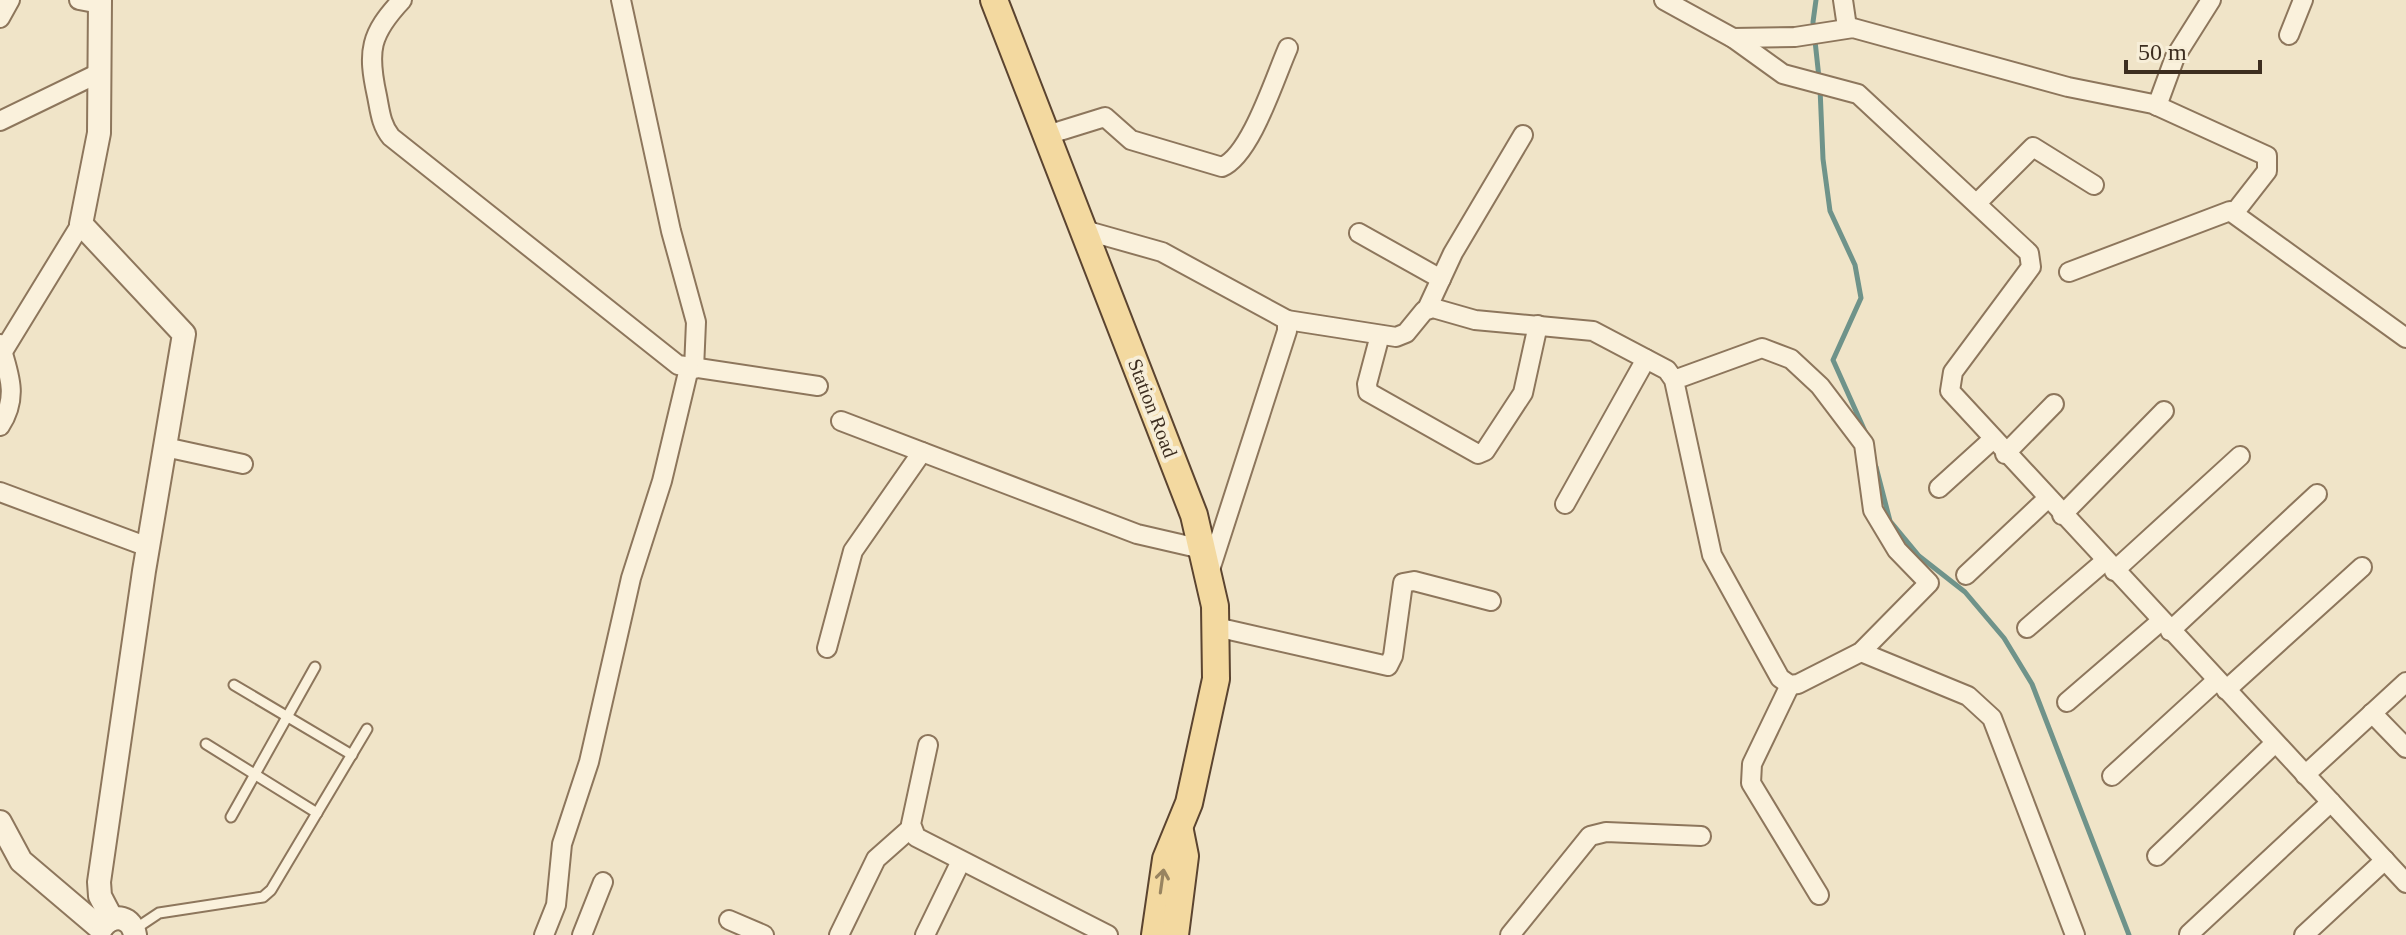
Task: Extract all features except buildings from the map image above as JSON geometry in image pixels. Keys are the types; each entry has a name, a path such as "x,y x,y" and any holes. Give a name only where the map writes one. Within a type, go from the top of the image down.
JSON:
{"main road":[{"name":"Station Road","path":"994,0 1194,515 1209,576 1216,627 1216,679 1180,831 1166,859 1155,935"},
{"name":"Station Road","path":"1175,935 1185,856 1180,831"}],"street":[{"path":"0,18 10,0"},
{"path":"402,0 379,28 370,64 386,131 674,363 818,386"},
{"path":"544,935 556,905 562,844 589,762 631,578 698,369 696,322 671,231 621,0"},
{"path":"1664,0 1733,38 1783,74 1845,88 1864,98 2029,253 2033,260 2031,267 1949,382 1956,401 2406,883"},
{"path":"1843,0 1847,27"},
{"path":"2157,106 2175,57 2211,0"},
{"path":"2289,35 2303,0"},
{"path":"0,426 7,415 13,389 1,348 81,224 99,133 99,73 93,1"},
{"path":"1733,38 1795,37 1847,27 2077,89 2157,106 2267,156 2267,171 2235,212"},
{"path":"1047,135 1105,117 1131,140 1222,167 1234,159 1254,126 1288,48"},
{"path":"0,121 99,73"},
{"path":"1084,230 1162,252 1287,320 1380,335 1403,335 1427,309 1523,135"},
{"path":"1977,203 2033,147 2094,185"},
{"path":"2069,272 2224,211 2235,212 2406,338"},
{"path":"81,224 184,334 148,547 99,882 104,927"},
{"path":"1359,233 1441,279"},
{"path":"1427,309 1475,320 1593,331 1667,370 1674,380 1712,555 1780,678 1790,685"},
{"path":"1209,576 1287,331 1287,320"},
{"path":"1380,335 1367,384 1368,392 1478,454 1485,451 1523,393 1538,325"},
{"path":"1674,380 1762,348 1791,359 1820,386 1864,444 1873,510 1897,550 1929,583 1861,652 1790,685 1752,764 1751,783 1819,895"},
{"path":"1565,504 1646,359"},
{"path":"1939,488 2054,404"},
{"path":"2062,515 2164,411"},
{"path":"841,421 1137,534 1202,549"},
{"path":"165,447 243,464"},
{"path":"827,648 853,551 922,452"},
{"path":"2027,628 2110,566 2240,456"},
{"path":"0,492 148,547"},
{"path":"2067,702 2166,626 2317,494"},
{"path":"1966,575 2047,499"},
{"path":"2112,776 2362,567"},
{"path":"1216,627 1388,666 1393,656 1403,583 1414,581 1491,601"},
{"path":"1861,652 1968,696 1992,718 2073,934"},
{"path":"2305,775 2406,682"},
{"path":"2372,713 2406,748"},
{"path":"2157,856 2275,743"},
{"path":"839,935 876,859 911,828 928,745"},
{"path":"2189,934 2331,802"},
{"path":"0,822 21,861 104,927"},
{"path":"911,828 922,841 1108,935"},
{"path":"1510,935 1590,836 1606,832 1701,836"},
{"path":"2304,935 2385,860"},
{"path":"925,935 961,861"},
{"path":"582,935 603,882"},
{"path":"104,927 124,919 135,932"},
{"path":"729,920 764,935"}],"lane":[{"path":"231,817 315,667"},
{"path":"234,685 352,755"},
{"path":"135,932 159,913 263,897 271,890 367,729"},
{"path":"206,744 317,813"}],"waterway":[{"path":"1816,0 1813,22 1819,78"},
{"path":"1820,88 1823,159 1830,211 1855,265 1861,298 1833,360 1868,438"},
{"path":"1876,467 1890,521 1919,556 1965,592 2004,638 2032,684 2129,935"}]}
